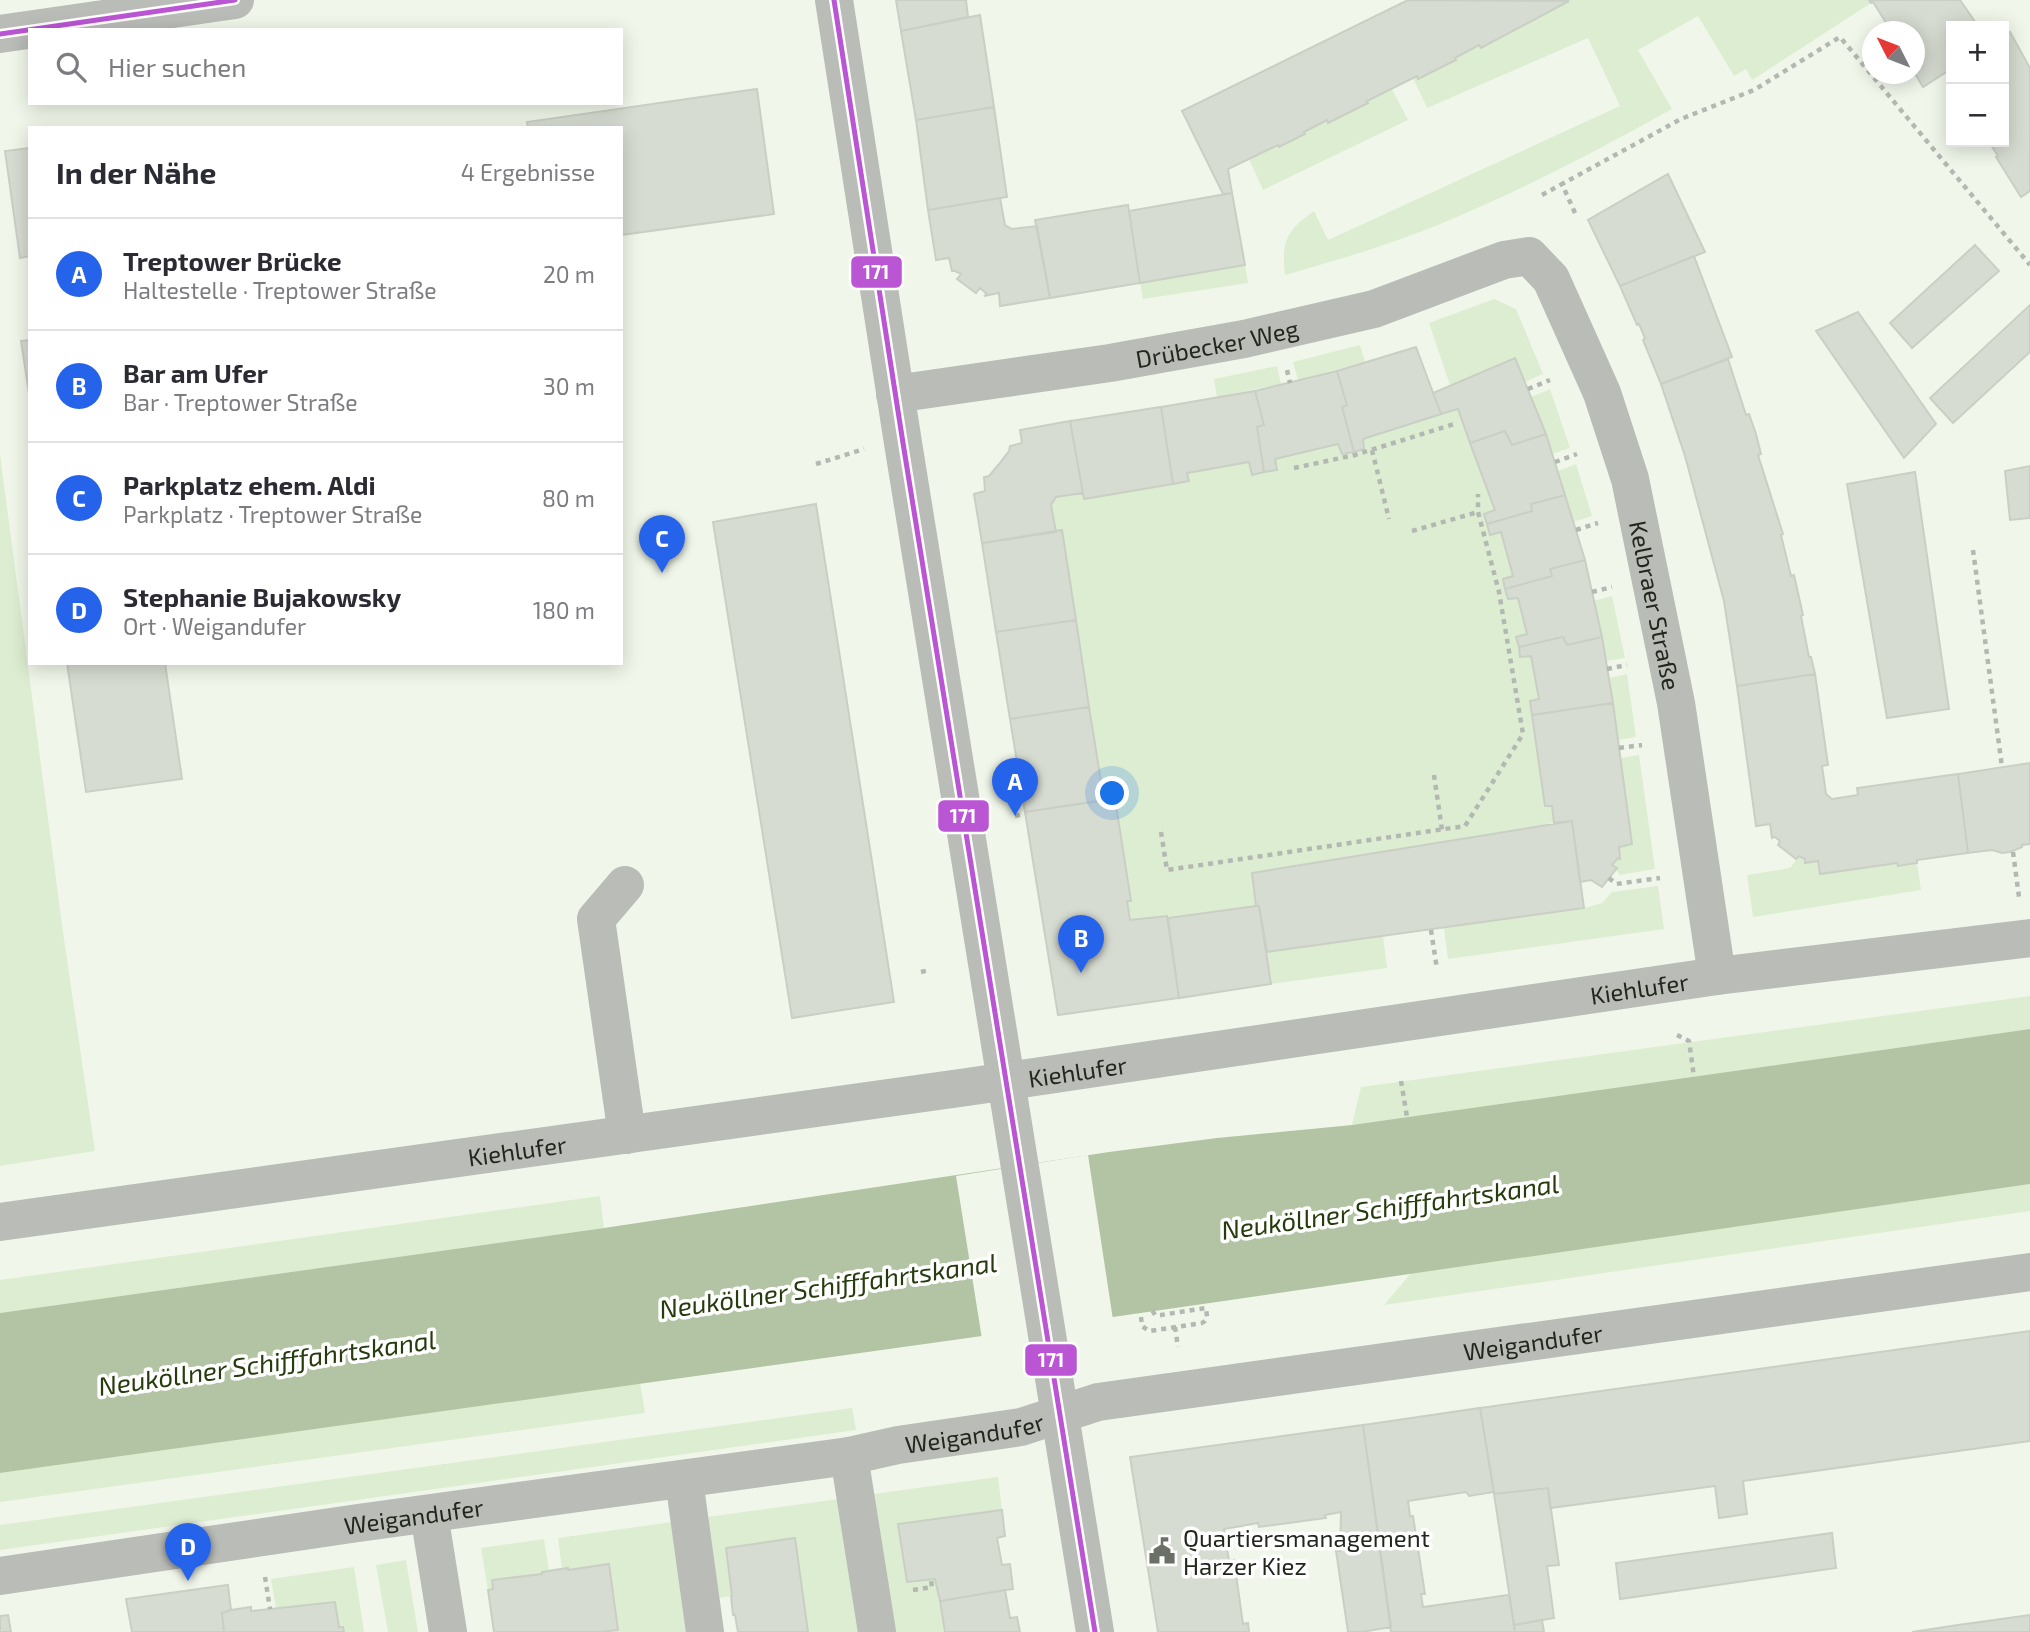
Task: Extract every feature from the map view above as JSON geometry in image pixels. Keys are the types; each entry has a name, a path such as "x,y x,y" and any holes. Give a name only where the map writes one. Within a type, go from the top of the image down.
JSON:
{"street":[{"path":"834,0 895,394 1096,1632"},
{"path":"39,28 216,1"},
{"path":"0,34 28,30"},
{"name":"Drübecker Weg","path":"895,394 1110,363 1244,339 1374,309 1504,260 1529,256"},
{"name":"Kelbraer Straße","path":"1529,256 1551,279 1602,393 1630,479 1676,703 1717,976"},
{"path":"625,885 596,919 627,1135"},
{"name":"Kiehlufer","path":"0,1222 1006,1082 1717,976 2030,938"},
{"name":"Weigandufer","path":"0,1576 849,1456 898,1445 1021,1427 1098,1402 2030,1272"},
{"path":"849,1456 877,1632"},
{"path":"684,1480 705,1632"},
{"path":"429,1514 448,1632"}],"path":[{"path":"1542,195 1681,119 1754,90 1840,37 2030,265"},
{"path":"1562,184 1575,213"},
{"path":"1528,389 1554,379"},
{"path":"1294,468 1373,450 1454,424"},
{"path":"1373,450 1389,519"},
{"path":"1555,462 1580,453"},
{"path":"1161,831 1167,870 1465,826 1523,734 1499,592 1478,512 1478,494"},
{"path":"1412,531 1478,512"},
{"path":"1576,530 1602,522"},
{"path":"1973,550 2002,767"},
{"path":"1592,592 1619,585"},
{"path":"1607,669 1635,664"},
{"path":"1619,748 1646,745"},
{"path":"1434,775 1442,830"},
{"path":"1016,816 1023,814"},
{"path":"1609,878 1616,884 1664,877"},
{"path":"1431,929 1437,969"},
{"path":"920,972 930,970"},
{"path":"1677,1035 1689,1041 1694,1077"},
{"path":"1401,1081 1406,1117"},
{"path":"1141,1317 1142,1326 1149,1331 1205,1321 1207,1317 1206,1308 1161,1315 1156,1315 1152,1310"},
{"path":"1175,1327 1178,1347"},
{"path":"264,1566 270,1609"}],"shaded area":[{"path":"1568,0 1869,0 1871,3 1752,80 1746,69 1734,76 1698,16 1638,50 1672,109 1564,167 1452,219 1391,243 1285,275 1284,253 1288,237 1298,224 1314,211 1328,240 1620,106 1588,38 1427,108 1413,78 1418,78 1479,45 1482,48"},
{"path":"1392,89 1408,120 1263,190 1249,159 1305,134 1304,132 1327,120 1329,123 1368,104 1367,101"},
{"path":"1245,265 1248,283 1143,299 1140,283"},
{"path":"1494,299 1516,309 1543,374 1525,382 1514,358 1450,385 1429,323"},
{"path":"1360,345 1365,362 1298,380 1293,362"},
{"path":"1277,366 1281,384 1217,397 1214,379"},
{"path":"1550,389 1570,448 1552,454 1531,397"},
{"path":"1458,409 1495,510 1484,514 1490,535 1501,532 1513,576 1503,579 1507,599 1518,598 1527,634 1516,637 1521,657 1531,656 1539,699 1530,702 1545,806 1552,806 1554,823 1252,873 1256,906 1168,918 1130,920 1127,901 1131,900 1115,799 1104,800 1062,531 1056,532 1051,505 1056,497 1083,493 1085,499 1189,481 1187,473 1249,462 1252,475 1276,469 1275,459 1338,444 1342,454 1364,449 1363,439"},
{"path":"0,454 63,932 95,1151 0,1166"},
{"path":"1576,464 1592,516 1573,522 1558,471"},
{"path":"1612,596 1625,658 1606,661 1594,601"},
{"path":"1627,674 1636,737 1618,740 1609,678"},
{"path":"1639,755 1655,869 1620,875 1612,865 1620,858 1619,847 1632,844 1621,758"},
{"path":"1799,856 1805,859 1806,863 1897,863 1899,866 1917,863 1921,890 1753,917 1747,875 1790,868"},
{"path":"1658,886 1664,929 1448,959 1444,928 1584,908 1602,903 1612,892"},
{"path":"1383,936 1387,968 1271,984 1267,952"},
{"path":"2030,996 2030,1029 1352,1125 1361,1087"},
{"path":"2030,1184 2030,1211 1384,1305 1412,1272"},
{"path":"600,1196 604,1228 0,1313 0,1280"},
{"path":"640,1383 645,1413 0,1502 0,1473"},
{"path":"852,1408 856,1430 0,1550 0,1525"},
{"path":"998,1477 1002,1510 898,1525 907,1582 935,1579 945,1632 887,1632 866,1495"},
{"path":"846,1498 867,1632 808,1632 794,1538 726,1548 732,1596 711,1599 699,1518"},
{"path":"679,1521 694,1632 607,1632 618,1629 609,1565 562,1569 558,1538"},
{"path":"544,1539 549,1571 492,1580 493,1589 488,1590 481,1548"},
{"path":"406,1560 418,1632 388,1632 376,1565"},
{"path":"354,1567 364,1632 344,1632 343,1627 339,1627 335,1602 276,1608 271,1579"}],"water":[{"name":"Neuköllner Schifffahrtskanal","path":"2030,1029 2030,1184 982,1336 0,1473 0,1313 604,1228 1109,1152 1352,1125"}],"pier":[{"path":"1088,1155 1113,1320 982,1339 956,1176"}],"building":[{"path":"896,0 966,0 968,17 901,31"},
{"path":"1408,0 1569,1 1481,48 1479,45 1418,79 1417,76 1328,123 1327,120 1279,147 1278,145 1228,169 1232,193 1223,194 1182,111"},
{"path":"1869,0 1960,0 1975,21 1946,21 1946,72 1923,87 1925,21 1885,21 1873,2"},
{"path":"980,15 994,107 916,120 901,31"},
{"path":"2009,33 2030,68 2030,191 2021,197 1992,147 2009,147"},
{"path":"757,89 774,214 623,235 623,126 528,126 527,122"},
{"path":"994,107 1007,197 928,210 916,120"},
{"path":"28,148 28,256 20,258 5,151"},
{"path":"1668,174 1705,252 1620,286 1588,220"},
{"path":"1232,193 1245,265 1140,283 1129,211"},
{"path":"1000,198 1005,225 1012,229 1037,226 1050,298 1000,306 999,293 984,296 987,294 980,288 976,293 957,279 961,274 952,271 949,258 936,260 928,210"},
{"path":"1128,205 1140,283 1050,298 1035,220"},
{"path":"1975,245 1999,271 1912,348 1890,323"},
{"path":"1694,256 1732,357 1661,384 1643,340 1645,338 1620,286"},
{"path":"2030,305 2030,352 1953,423 1930,398"},
{"path":"1858,312 1936,424 1904,458 1816,331"},
{"path":"28,340 28,387 21,341"},
{"path":"1416,347 1441,414 1363,439 1364,449 1354,452 1342,407 1347,405 1337,371"},
{"path":"1515,358 1546,434 1512,445 1505,431 1470,443 1458,409 1441,414 1433,393"},
{"path":"1728,359 1746,415 1749,414 1756,434 1761,454 1758,455 1783,534 1781,535 1791,576 1794,575 1809,657 1815,674 1737,686 1724,601 1685,456 1661,384"},
{"path":"1337,371 1347,405 1342,407 1354,452 1342,454 1338,444 1275,459 1277,470 1264,472 1257,427 1264,425 1255,391"},
{"path":"1255,391 1264,425 1257,427 1264,472 1252,475 1249,462 1187,473 1189,481 1173,484 1161,407"},
{"path":"1161,407 1173,484 1084,499 1070,421"},
{"path":"1070,421 1083,493 1056,497 1051,505 1056,532 982,543 974,494 985,491 984,477 989,476 1010,446 1022,443 1020,430"},
{"path":"1505,431 1512,445 1546,434 1565,495 1531,504 1532,511 1487,524 1484,514 1495,510 1470,443"},
{"path":"2030,466 2030,518 2010,520 2005,471"},
{"path":"1915,472 1949,709 1887,718 1847,484"},
{"path":"1565,495 1585,560 1550,569 1552,576 1505,589 1503,579 1513,576 1501,532 1490,535 1487,524 1532,511 1531,504"},
{"path":"816,504 894,1002 792,1018 713,522"},
{"path":"1062,530 1076,620 996,632 982,543"},
{"path":"1585,560 1602,637 1567,645 1563,637 1519,647 1516,637 1527,634 1518,598 1508,599 1505,589 1552,576 1550,569"},
{"path":"1076,620 1089,707 1010,719 996,632"},
{"path":"1563,637 1567,645 1602,637 1613,703 1532,715 1530,701 1539,699 1531,656 1520,657 1519,647"},
{"path":"67,665 165,665 182,779 86,792"},
{"path":"1815,674 1828,765 1822,766 1826,794 1832,799 1858,795 1857,788 1958,774 1968,853 1917,860 1917,863 1898,866 1897,863 1820,874 1818,861 1805,863 1805,859 1799,856 1796,859 1778,845 1780,841 1772,838 1770,824 1756,826 1737,686"},
{"path":"1613,703 1632,844 1619,847 1620,859 1612,865 1617,868 1602,887 1591,880 1580,882 1572,821 1554,823 1552,806 1545,806 1532,715"},
{"path":"1089,707 1104,800 1025,812 1010,719"},
{"path":"2030,763 2030,844 2010,852 1992,850 1968,853 1958,774"},
{"path":"1115,799 1131,901 1127,901 1130,920 1167,916 1179,998 1058,1015 1025,812"},
{"path":"1572,821 1584,908 1267,952 1259,906 1256,906 1252,873"},
{"path":"1259,906 1271,984 1179,998 1168,918"},
{"path":"2030,1331 2030,1441 1743,1481 1747,1514 1719,1518 1715,1486 1550,1508 1548,1488 1494,1494 1480,1408"},
{"path":"1480,1408 1494,1492 1469,1496 1466,1492 1408,1501 1410,1516 1413,1516 1425,1594 1421,1594 1423,1607 1509,1595 1515,1632 1391,1632 1363,1425"},
{"path":"1363,1425 1391,1627 1348,1632 1336,1551 1340,1551 1341,1512 1325,1515 1326,1518 1259,1527 1258,1523 1224,1529 1229,1561 1234,1560 1243,1624 1248,1623 1249,1632 1158,1632 1130,1457"},
{"path":"1548,1488 1559,1565 1547,1566 1554,1618 1514,1625 1494,1494"},
{"path":"1002,1510 1005,1536 997,1538 1002,1565 1010,1564 1013,1589 940,1601 935,1579 907,1582 898,1524"},
{"path":"1832,1533 1836,1568 1620,1599 1616,1563"},
{"path":"795,1538 808,1632 738,1632 733,1615 726,1548"},
{"path":"609,1564 618,1630 494,1632 488,1590 493,1589 492,1580"},
{"path":"228,1585 231,1610 222,1613 224,1632 132,1632 126,1599"},
{"path":"1005,1590 1010,1618 1017,1617 1020,1632 945,1632 940,1601"},
{"path":"335,1602 339,1627 343,1627 344,1632 224,1632 222,1613 231,1610 251,1607 251,1611"},
{"path":"8,1615 11,1632 0,1632 0,1616"},
{"path":"2030,1615 2030,1632 1912,1632 1958,1625"},
{"path":"1542,1620 1544,1632 1515,1632 1514,1625"}],"transit line":[{"name":"171","path":"41,28 235,0"},
{"name":"171","path":"834,0 1095,1632"},
{"name":"171","path":"0,34 28,30"}],"place":[{"name":"Parkplatz ehem. Aldi","path":"662,573"},
{"name":"Treptower Brücke","path":"1015,816"},
{"name":"Bar am Ufer","path":"1081,973"},
{"name":"Quartiersmanagement Harzer Kiez","path":"1162,1551"},
{"name":"Stephanie Bujakowsky","path":"188,1581"}]}
